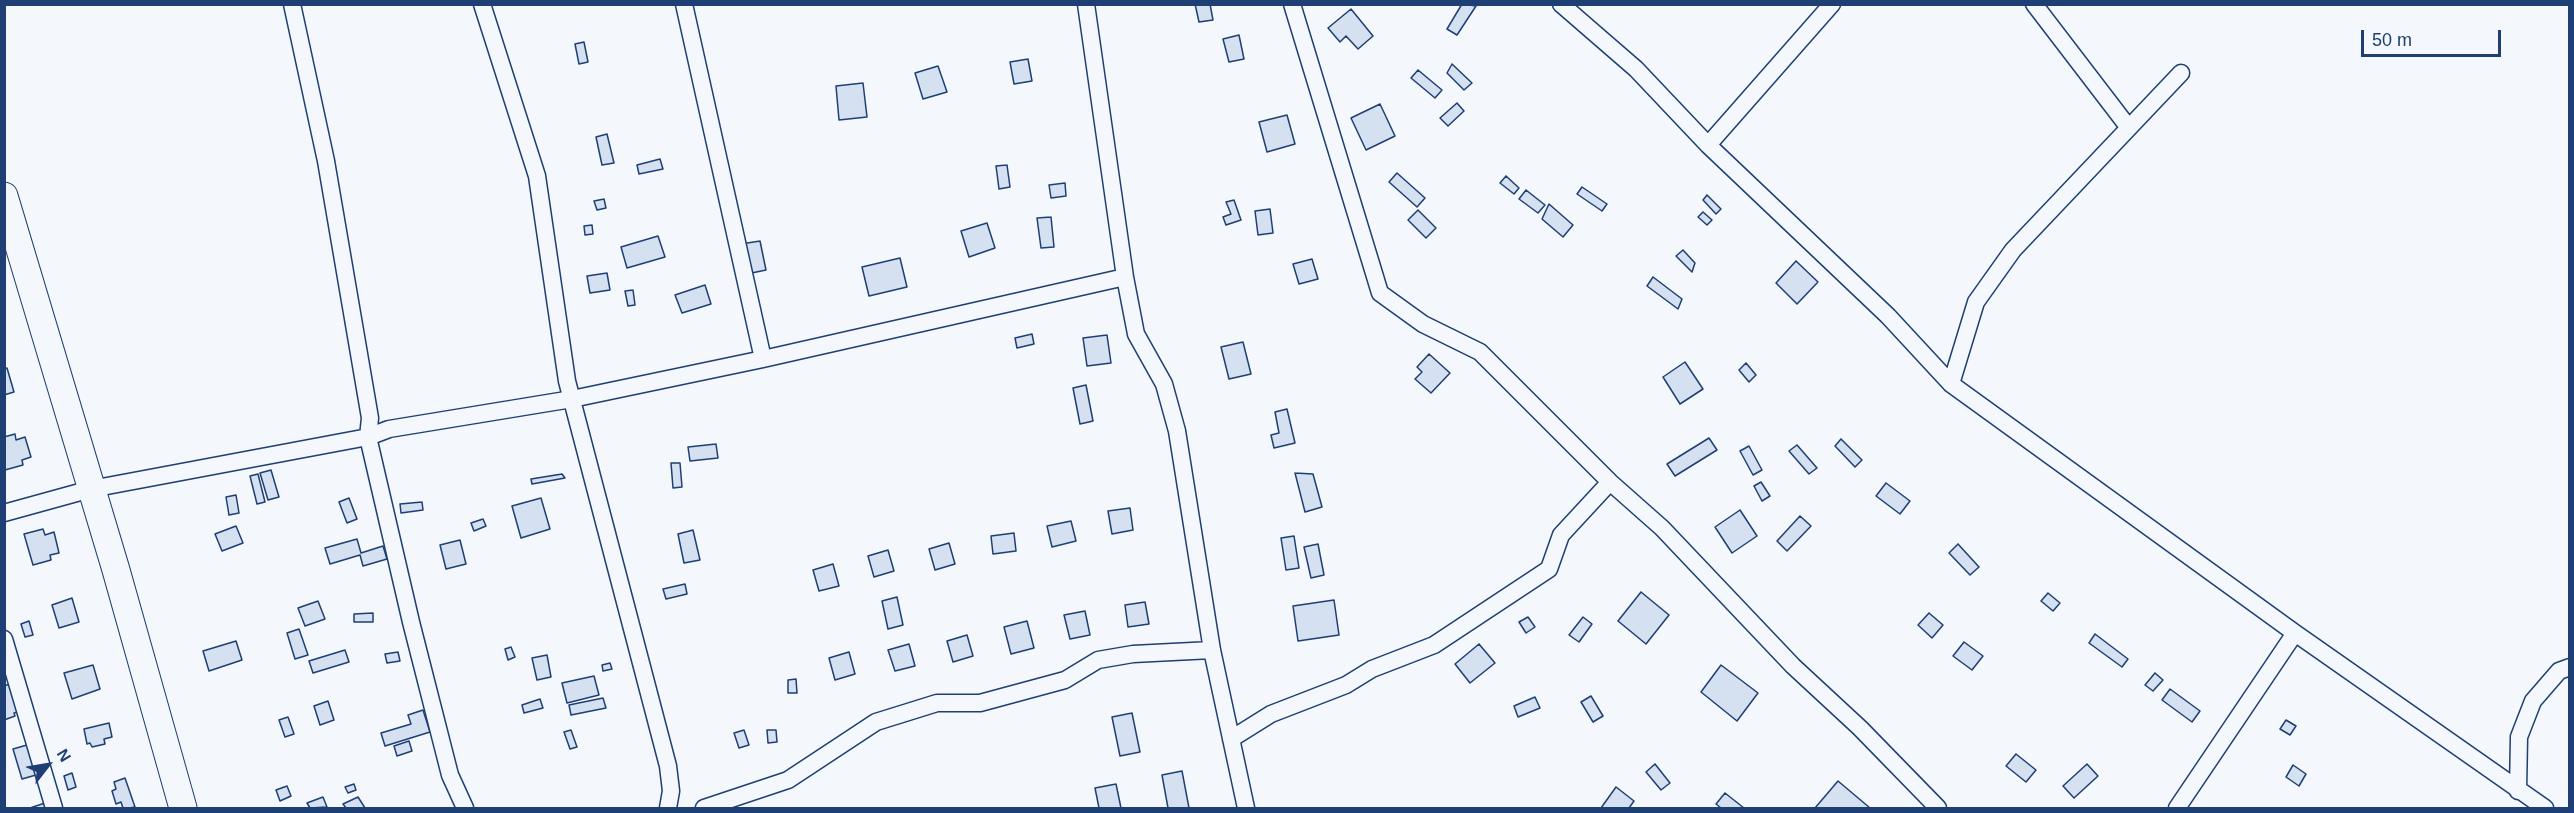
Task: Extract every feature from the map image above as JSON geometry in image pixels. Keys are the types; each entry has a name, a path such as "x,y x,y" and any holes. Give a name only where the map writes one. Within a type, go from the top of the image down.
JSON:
{"main road":[{"path":"4,196 116,570 183,808"}],"street":[{"path":"292,4 326,161 370,418 368,437 444,753 450,775 465,808"},
{"path":"482,4 537,176 567,381 668,766 671,792 669,808"},
{"path":"684,4 763,359"},
{"path":"1086,4 1125,277 1136,334 1164,384 1177,431 1212,650 1246,808"},
{"path":"1292,4 1380,293 1423,324 1480,352 1610,482 1662,528 1792,666 1860,728 1938,808"},
{"path":"1561,4 1635,69 1708,145 1888,316 1951,384 2295,633 2518,791 2546,808"},
{"path":"1708,145 1832,4"},
{"path":"2034,4 2129,128"},
{"path":"1951,384 1976,302 2013,250 2181,74"},
{"path":"4,513 91,489 368,437 389,429 572,399 763,359 1125,277"},
{"path":"1231,739 1271,714 1346,685 1372,669 1434,645 1549,568 1561,535 1610,482"},
{"path":"2177,808 2295,633"},
{"path":"4,639 54,808"},
{"path":"704,808 788,780 876,722 937,703 980,703 1065,680 1098,660 1133,654 1212,650"},
{"path":"2518,791 2519,737 2533,700 2559,671 2570,668"}],"building":[{"path":"1195,4 1210,4 1213,20 1199,22"},
{"path":"1462,4 1476,6 1457,35 1447,29"},
{"path":"1351,9 1373,36 1358,49 1346,36 1340,42 1328,28"},
{"path":"1239,35 1244,59 1229,62 1223,39"},
{"path":"584,42 588,62 579,64 575,44"},
{"path":"1028,59 1032,81 1014,84 1010,62"},
{"path":"1452,64 1472,83 1464,90 1447,73"},
{"path":"938,66 947,92 923,99 915,73"},
{"path":"1418,70 1442,90 1435,98 1411,78"},
{"path":"863,83 867,117 839,120 836,86"},
{"path":"1457,103 1464,111 1448,126 1440,118"},
{"path":"1380,104 1395,136 1366,150 1351,118"},
{"path":"1287,115 1295,144 1267,152 1259,122"},
{"path":"607,134 614,163 602,165 596,137"},
{"path":"660,159 663,169 639,174 637,165"},
{"path":"1007,165 1010,187 999,189 996,166"},
{"path":"1397,173 1425,198 1417,207 1389,182"},
{"path":"1506,176 1519,188 1514,194 1500,183"},
{"path":"1065,183 1066,196 1051,198 1049,185"},
{"path":"1582,187 1607,204 1602,211 1577,194"},
{"path":"1526,190 1545,205 1538,213 1519,199"},
{"path":"1707,195 1721,209 1716,214 1703,200"},
{"path":"604,199 606,208 597,210 594,201"},
{"path":"1234,200 1241,220 1226,225 1223,217 1231,214 1226,202"},
{"path":"1549,204 1573,225 1563,237 1542,219"},
{"path":"1270,209 1273,233 1258,235 1255,211"},
{"path":"1418,210 1436,228 1426,238 1408,220"},
{"path":"1703,212 1712,220 1707,225 1698,217"},
{"path":"1051,217 1054,247 1041,248 1037,218"},
{"path":"987,223 995,248 969,257 961,231"},
{"path":"592,225 593,234 585,235 584,226"},
{"path":"658,236 665,257 627,268 621,247"},
{"path":"760,241 766,270 747,274 741,244"},
{"path":"1683,250 1695,263 1692,272 1676,256"},
{"path":"900,258 907,287 869,296 862,267"},
{"path":"1312,259 1318,279 1299,284 1293,264"},
{"path":"1796,261 1818,282 1797,304 1776,283"},
{"path":"607,273 610,290 590,293 587,276"},
{"path":"1653,277 1682,299 1678,309 1647,286"},
{"path":"705,285 711,304 682,313 675,295"},
{"path":"633,290 635,305 628,306 625,291"},
{"path":"1032,334 1034,344 1017,348 1015,338"},
{"path":"1107,335 1111,363 1087,366 1083,338"},
{"path":"1243,342 1251,374 1229,379 1221,347"},
{"path":"1429,354 1450,373 1431,393 1415,379 1422,372 1417,367"},
{"path":"1685,362 1703,389 1680,404 1663,377"},
{"path":"1746,363 1756,375 1749,382 1739,370"},
{"path":"7,368 14,392 4,395 4,369"},
{"path":"1086,385 1093,421 1080,424 1073,388"},
{"path":"1287,409 1295,443 1274,448 1271,435 1279,433 1275,412"},
{"path":"15,434 16,440 25,437 31,457 22,460 23,465 5,470 4,437"},
{"path":"1709,438 1717,450 1675,476 1667,464"},
{"path":"1841,439 1862,460 1855,467 1835,446"},
{"path":"716,444 718,458 690,461 688,447"},
{"path":"1797,445 1817,468 1809,474 1789,451"},
{"path":"1749,446 1762,470 1753,475 1740,451"},
{"path":"671,463 680,463 682,487 673,488"},
{"path":"271,470 279,497 268,500 260,473"},
{"path":"1295,473 1313,474 1322,507 1305,512"},
{"path":"258,474 265,502 257,504 250,476"},
{"path":"562,474 565,478 532,484 531,479"},
{"path":"1761,482 1770,496 1762,501 1754,486"},
{"path":"1886,483 1910,501 1900,514 1876,496"},
{"path":"236,495 239,513 229,515 226,497"},
{"path":"349,498 357,519 347,523 339,502"},
{"path":"541,498 550,529 521,538 512,506"},
{"path":"422,502 423,510 401,513 400,504"},
{"path":"1130,508 1133,530 1112,534 1108,511"},
{"path":"1740,510 1757,536 1732,553 1715,527"},
{"path":"1800,516 1811,526 1787,551 1777,541"},
{"path":"483,519 486,526 474,531 471,523"},
{"path":"1071,521 1076,541 1052,547 1047,526"},
{"path":"236,526 243,543 222,551 215,534"},
{"path":"43,529 45,535 54,532 59,553 50,555 51,560 33,565 24,534"},
{"path":"693,530 700,560 684,563 678,534"},
{"path":"1014,533 1016,551 993,554 991,536"},
{"path":"1294,536 1299,568 1286,570 1281,538"},
{"path":"357,539 361,553 383,546 387,559 363,566 360,555 330,564 325,548"},
{"path":"460,540 466,564 446,569 440,545"},
{"path":"949,543 955,564 935,570 929,549"},
{"path":"1318,544 1324,575 1311,578 1304,547"},
{"path":"1958,544 1979,567 1970,575 1949,553"},
{"path":"888,550 894,571 874,577 868,556"},
{"path":"833,564 839,586 819,591 813,570"},
{"path":"685,584 687,594 666,599 663,589"},
{"path":"1641,592 1669,615 1646,644 1618,621"},
{"path":"2048,593 2060,603 2053,611 2041,601"},
{"path":"897,597 903,625 888,629 882,601"},
{"path":"72,598 79,622 59,628 52,605"},
{"path":"1334,600 1339,635 1298,641 1293,606"},
{"path":"318,601 325,619 305,626 298,608"},
{"path":"1145,602 1149,624 1128,627 1125,605"},
{"path":"1085,611 1090,635 1070,639 1064,615"},
{"path":"373,613 373,622 354,622 354,614"},
{"path":"1929,613 1943,625 1932,638 1918,625"},
{"path":"1528,617 1535,627 1526,633 1519,622"},
{"path":"1583,617 1592,624 1579,642 1569,635"},
{"path":"29,621 33,635 25,637 21,624"},
{"path":"1027,621 1034,648 1011,654 1004,627"},
{"path":"299,629 308,655 295,659 287,633"},
{"path":"2095,634 2128,659 2122,667 2089,643"},
{"path":"967,635 973,656 953,662 947,641"},
{"path":"236,641 242,660 209,671 203,651"},
{"path":"1964,642 1983,656 1972,670 1953,656"},
{"path":"909,644 915,666 895,671 888,650"},
{"path":"1479,644 1495,663 1470,683 1455,664"},
{"path":"511,647 515,657 508,660 505,649"},
{"path":"345,650 349,662 313,673 309,661"},
{"path":"398,652 400,661 387,663 385,654"},
{"path":"849,652 855,674 835,680 829,658"},
{"path":"547,655 551,677 537,680 532,658"},
{"path":"610,663 612,669 603,671 602,665"},
{"path":"93,665 100,689 72,699 64,673"},
{"path":"1721,665 1758,693 1737,721 1701,692"},
{"path":"2155,673 2163,680 2153,691 2145,685"},
{"path":"594,676 599,695 567,703 562,683"},
{"path":"796,679 797,693 788,693 788,680"},
{"path":"10,684 18,712 14,713 15,716 4,720 4,686"},
{"path":"2170,689 2200,711 2192,722 2162,700"},
{"path":"1591,696 1603,716 1593,722 1581,702"},
{"path":"1535,697 1540,708 1518,717 1514,706"},
{"path":"603,698 606,708 571,715 569,705"},
{"path":"540,699 543,708 524,713 522,705"},
{"path":"328,701 334,720 320,725 314,706"},
{"path":"423,710 430,732 385,746 381,733 411,724 408,715"},
{"path":"1132,713 1140,752 1120,756 1112,717"},
{"path":"288,717 294,734 285,737 279,720"},
{"path":"2286,720 2296,726 2290,735 2280,729"},
{"path":"109,723 112,737 104,739 105,744 92,747 90,743 87,744 84,729"},
{"path":"571,730 577,747 570,749 564,732"},
{"path":"744,730 749,745 739,748 734,733"},
{"path":"767,730 776,730 777,742 768,743"},
{"path":"409,741 412,751 397,756 394,746"},
{"path":"27,745 36,775 22,779 13,749"},
{"path":"2016,754 2036,770 2026,782 2006,766"},
{"path":"1655,764 1670,783 1661,790 1646,772"},
{"path":"2087,764 2098,776 2074,798 2063,786"},
{"path":"2293,765 2306,774 2299,786 2286,777"},
{"path":"1182,771 1189,808 1168,808 1162,775"},
{"path":"72,773 76,787 68,790 64,776"},
{"path":"125,778 135,807 123,808 121,802 116,804 112,791 116,789 114,782"},
{"path":"1838,781 1870,808 1815,808"},
{"path":"354,784 356,790 348,793 345,787"},
{"path":"1116,784 1121,808 1099,808 1095,788"},
{"path":"287,786 291,796 280,801 276,790"},
{"path":"1616,787 1634,801 1629,808 1601,808"},
{"path":"1725,793 1744,808 1721,808 1716,804"},
{"path":"323,797 327,807 310,808 307,803"},
{"path":"358,797 365,808 346,808 343,804"},
{"path":"45,803 46,808 30,808"}]}
